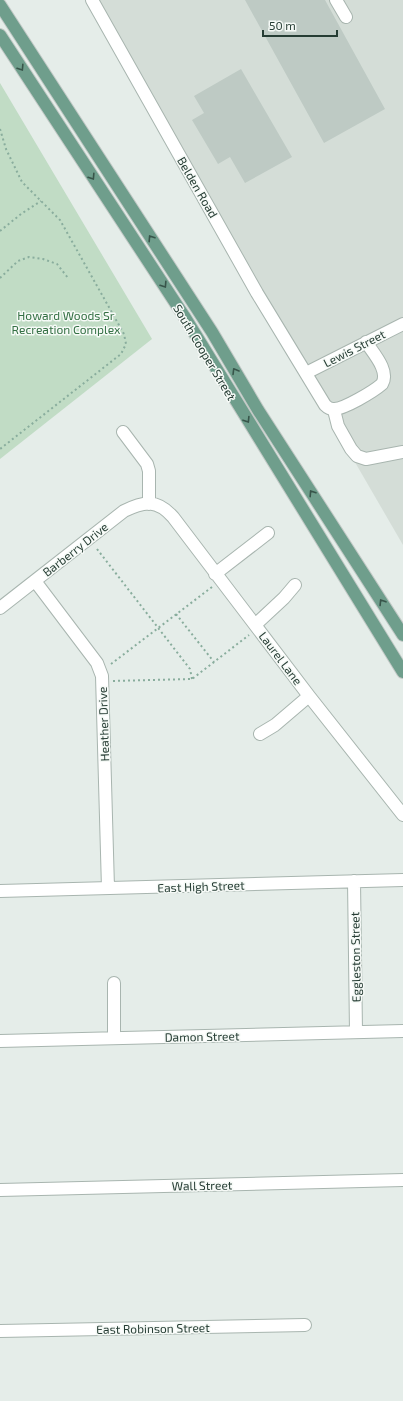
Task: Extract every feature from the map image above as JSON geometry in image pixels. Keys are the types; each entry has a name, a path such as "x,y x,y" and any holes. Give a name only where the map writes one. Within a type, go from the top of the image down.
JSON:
{"main road":[{"name":"South Cooper Street","path":"0,5 212,332 258,410 403,635"},
{"name":"South Cooper Street","path":"0,35 184,316 203,350 403,672"}],"street":[{"name":"Belden Road","path":"92,0 258,292 325,404 328,408 334,410"},
{"path":"336,0 346,17"},
{"name":"Lewis Street","path":"306,373 403,324"},
{"path":"366,342 382,366 385,376 384,380 379,387 349,404 334,410 338,426 351,449 357,456 366,459 403,452"},
{"path":"123,432 147,464 152,504"},
{"name":"Barberry Drive","path":"0,608 124,511 138,504 152,504"},
{"name":"Laurel Lane","path":"152,504 167,511 173,517 256,624 309,696 403,815"},
{"path":"216,574 268,533"},
{"name":"Heather Drive","path":"36,580 97,663 102,676 108,888"},
{"path":"256,624 284,598 295,585"},
{"path":"260,734 275,725 309,696"},
{"name":"East High Street","path":"0,891 403,880"},
{"name":"Eggleston Street","path":"354,881 356,1032"},
{"path":"114,983 114,1038"},
{"name":"Damon Street","path":"0,1041 403,1030"},
{"name":"Wall Street","path":"0,1190 403,1180"},
{"name":"East Robinson Street","path":"0,1332 305,1325"}],"path":[{"path":"0,129 6,149 22,182 60,220 124,334 126,344 121,354 0,449"},
{"path":"0,231 21,214 41,201"},
{"path":"0,278 18,261 29,257 43,259 57,264 68,278"},
{"path":"97,549 190,669 192,679"},
{"path":"111,664 212,587"},
{"path":"176,614 214,662"},
{"path":"113,681 192,679 249,635"}],"shaded area":[{"path":"87,0 403,0 403,545"}],"green space":[{"name":"Howard Woods Sr Recreation Complex","path":"0,83 152,339 0,459"}],"building":[{"path":"245,0 325,0 385,109 324,143"},
{"path":"241,69 292,157 245,183 230,157 218,164 192,120 204,113 194,96"}]}
